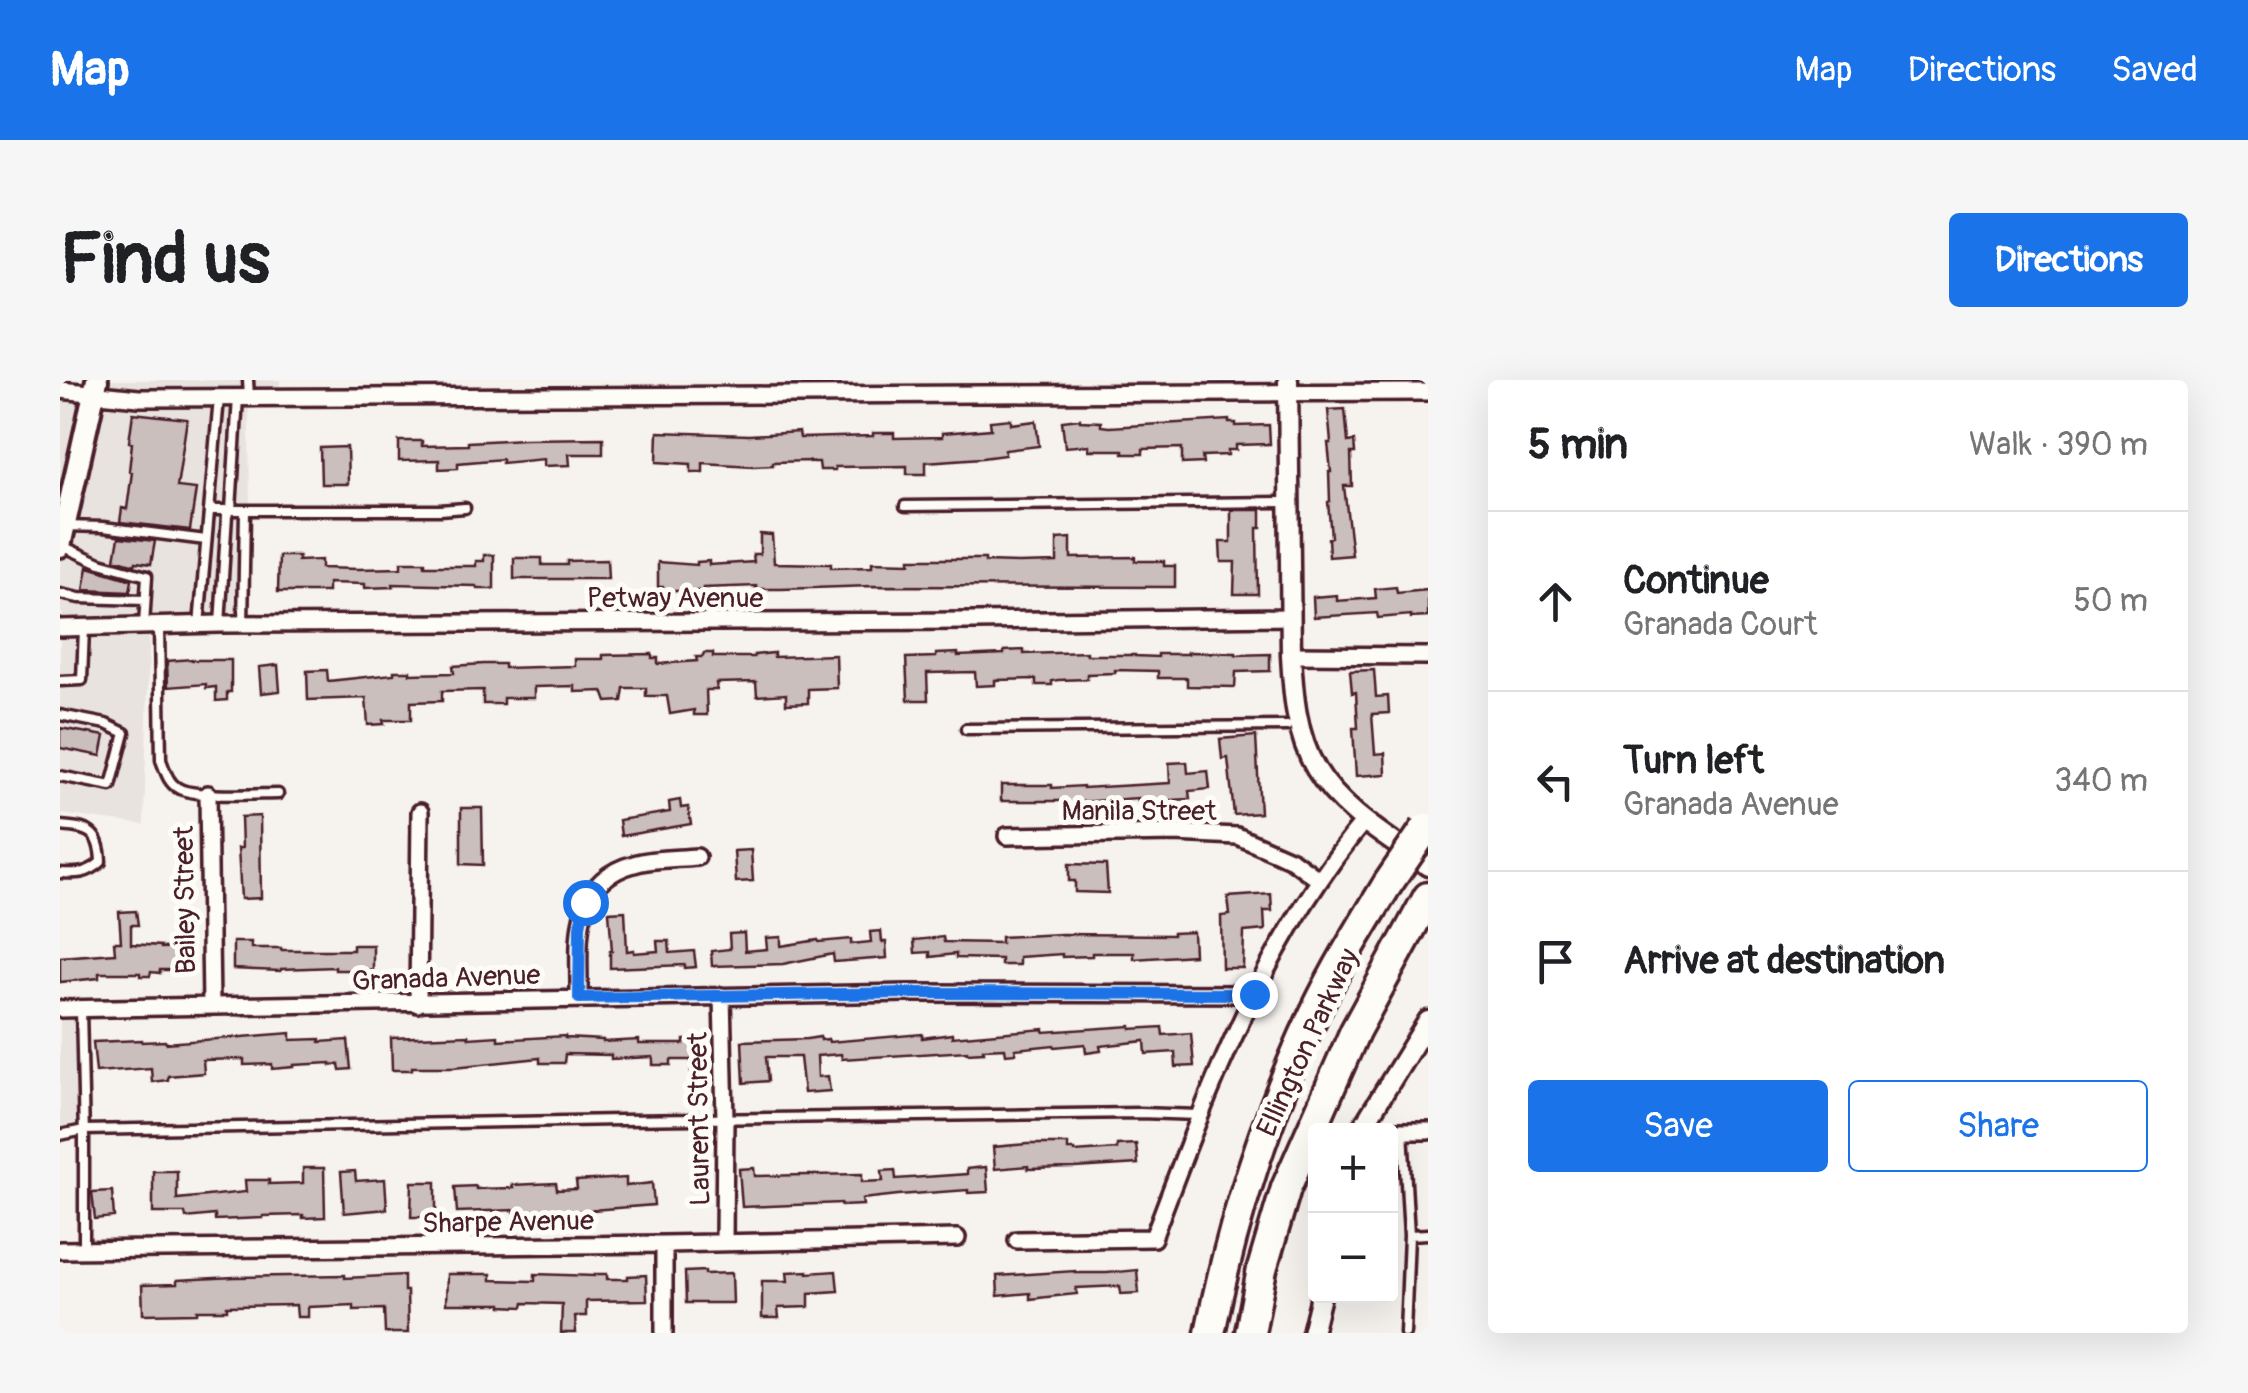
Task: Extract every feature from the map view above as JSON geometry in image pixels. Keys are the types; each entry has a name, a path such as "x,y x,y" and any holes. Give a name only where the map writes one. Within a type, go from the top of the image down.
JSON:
{"highway":[{"name":"Ellington Parkway","path":"1210,1333 1243,1193 1281,1087 1316,1010 1387,884 1427,826"},
{"name":"Ellington Parkway","path":"1250,1333 1262,1268 1286,1188 1355,1031 1425,902"}],"main road":[{"path":"61,536 67,482 96,387"}],"street":[{"path":"60,390 96,387 138,398 511,388 1288,387 1428,392"},
{"path":"1288,387 1291,655 1301,733 1316,768 1334,792 1428,866"},
{"name":"Petway Avenue","path":"60,628 1290,616"},
{"path":"1291,655 1428,656"},
{"name":"Bailey Street","path":"208,794 211,1006"},
{"path":"418,1004 420,812"},
{"path":"1017,1240 1153,1238 1199,1116 1254,994 1318,880 1365,820"},
{"name":"Manila Street","path":"1007,836 1237,836 1292,860 1318,880"},
{"path":"579,998 580,926 585,902 595,887 633,864 697,857"},
{"name":"Granada Avenue","path":"60,1009 907,993 1254,994"},
{"name":"Laurent Street","path":"722,996 724,1242"},
{"path":"1364,1123 1428,1022"},
{"path":"1398,1131 1428,1132"},
{"name":"Sharpe Avenue","path":"60,1250 958,1238"},
{"path":"664,1244 664,1333"},
{"path":"1312,1333 1319,1303"}],"lane":[{"path":"220,624 227,515 232,510 248,380"},
{"path":"199,625 219,398"},
{"path":"905,506 1289,502"},
{"path":"210,510 465,508"},
{"path":"243,624 245,510"},
{"path":"61,536 103,527 206,540"},
{"path":"61,536 100,563 147,576 145,600 151,626 160,760 168,779 180,790 208,794 278,794"},
{"path":"60,594 145,600"},
{"path":"60,681 82,680 84,628"},
{"path":"60,714 106,724 125,733 111,786 60,776"},
{"path":"966,729 1287,726"},
{"path":"60,826 91,832 98,841 101,862 84,873 60,873"},
{"path":"81,1008 84,1250"},
{"path":"60,1135 84,1130 725,1119 1199,1116"},
{"path":"1398,1140 1408,1235 1406,1333"},
{"path":"1408,1235 1428,1234"}],"shaded area":[{"path":"60,380 280,380 280,406 249,409 251,615 150,615 144,825 60,814"},
{"path":"81,1008 84,1130 60,1135 60,1009"}],"building":[{"path":"1345,409 1348,442 1354,441 1355,453 1351,453 1352,486 1344,486 1352,555 1329,557 1328,410"},
{"path":"133,413 187,419 177,487 196,489 190,530 120,522 122,508 127,509 132,472 129,442"},
{"path":"1011,419 1011,424 1036,421 1039,446 1005,450 1005,455 926,462 926,474 907,474 907,466 820,470 819,462 810,461 753,466 703,463 703,472 691,472 691,464 657,462 658,432 799,432 800,438 873,433 894,433 894,438 942,437 942,433 991,429 990,421"},
{"path":"1080,419 1109,427 1229,420 1236,426 1269,425 1270,444 1236,445 1236,450 1228,450 1228,455 1202,456 1203,463 1182,464 1182,448 1123,454 1123,450 1089,450 1089,445 1065,447 1062,421"},
{"path":"603,438 603,454 569,454 570,465 544,466 544,459 502,463 502,459 439,469 439,460 399,461 399,441 422,441 422,446"},
{"path":"347,447 348,484 321,484 320,448"},
{"path":"1231,510 1261,510 1261,528 1257,528 1258,594 1234,594 1235,562 1221,562 1220,542 1231,542"},
{"path":"760,534 772,535 774,563 831,564 831,568 872,567 872,562 910,563 910,559 1057,562 1057,539 1071,538 1071,558 1135,557 1135,561 1164,561 1164,566 1175,566 1175,587 756,589 757,586 663,591 663,587 658,587 658,562 754,562 753,554 760,554"},
{"path":"119,537 155,541 151,564 135,565 115,559"},
{"path":"484,555 494,555 494,589 393,584 365,588 365,584 328,583 328,592 278,592 279,556 299,556 298,561 321,560 321,568 358,569 401,568 401,562 476,566 476,561 484,561"},
{"path":"514,558 542,558 542,565 607,560 608,579 514,579"},
{"path":"88,567 132,580 130,592 84,590"},
{"path":"1396,587 1397,593 1428,590 1428,617 1378,618 1377,613 1314,617 1313,597 1337,595 1337,601 1376,598 1375,589"},
{"path":"1024,650 1024,654 1087,652 1158,657 1188,652 1270,654 1270,671 1236,672 1235,687 1187,686 1187,678 1158,678 1158,671 1115,670 1087,674 1087,679 1052,681 1052,685 1036,685 1036,679 995,680 995,685 976,686 975,672 927,673 928,700 908,700 906,658"},
{"path":"713,653 713,657 774,653 774,657 836,655 837,688 808,689 808,703 786,704 786,694 757,696 756,682 716,683 717,690 706,690 707,715 694,715 694,710 670,714 667,696 646,696 646,688 624,688 622,701 607,702 603,691 575,692 575,686 534,687 534,698 503,698 503,704 483,704 483,690 442,691 442,701 411,702 411,720 383,720 384,724 368,725 366,698 308,700 307,671 327,670 328,681 394,671 454,673 453,666 484,664 504,664 504,668 575,666 575,659 603,659 603,655 652,654 652,658 658,658 658,664 697,661 696,657"},
{"path":"231,660 231,692 227,692 227,700 216,701 216,687 206,688 206,684 168,687 167,661"},
{"path":"278,665 280,691 261,693 259,667"},
{"path":"1374,670 1376,697 1388,696 1389,713 1372,714 1375,754 1385,753 1386,774 1356,776 1356,692 1352,693 1350,671"},
{"path":"60,728 105,736 101,756 60,748"},
{"path":"1256,736 1260,813 1234,815 1228,758 1222,759 1220,739"},
{"path":"1187,762 1188,773 1208,771 1210,789 1189,791 1190,799 1001,801 1001,785 1083,788 1170,783 1169,763"},
{"path":"680,800 681,808 688,807 691,824 621,836 619,820 670,812 669,802"},
{"path":"461,808 482,808 483,865 461,864"},
{"path":"260,816 261,898 241,899 241,817"},
{"path":"751,850 753,881 736,882 734,851"},
{"path":"1069,864 1106,865 1108,893 1075,892 1075,881 1069,881"},
{"path":"1271,894 1272,911 1264,911 1265,930 1244,932 1243,968 1222,968 1221,916 1230,915 1228,897"},
{"path":"136,911 138,925 131,925 131,944 191,947 192,970 160,970 150,976 99,973 99,978 60,982 60,957 115,953 114,942 121,942 119,912"},
{"path":"625,911 627,951 658,951 657,941 669,941 670,953 694,951 696,967 610,968 609,912"},
{"path":"881,931 887,958 834,962 833,954 783,964 712,966 711,951 730,949 729,934 744,933 745,951 767,949 766,938 781,937 781,946 851,939 851,944 871,942 870,932"},
{"path":"1193,932 1194,955 1134,959 1134,953 1062,954 1019,957 1019,965 1001,965 1001,959 956,958 956,954 930,957 930,952 915,953 914,940 943,937 944,942 1001,943 1001,937"},
{"path":"233,942 281,950 353,950 353,945 373,945 373,970 233,969"},
{"path":"1162,1027 1163,1035 1191,1033 1194,1066 1176,1067 1175,1052 1146,1054 1145,1041 1100,1046 1101,1051 1086,1053 1085,1044 1015,1049 1016,1053 1006,1054 1005,1048 842,1059 841,1054 817,1056 818,1077 828,1076 830,1091 804,1093 800,1057 766,1057 768,1081 744,1083 742,1041 820,1037 829,1042 922,1034 922,1038 952,1037"},
{"path":"291,1033 291,1040 348,1040 351,1069 340,1070 339,1064 331,1063 272,1069 272,1064 244,1065 244,1059 203,1060 204,1073 168,1076 168,1080 152,1082 151,1068 96,1072 93,1042 166,1043"},
{"path":"498,1036 498,1040 565,1036 603,1042 639,1040 639,1044 701,1040 702,1073 691,1073 691,1060 653,1065 653,1057 611,1059 611,1055 565,1054 564,1063 540,1063 540,1058 392,1070 391,1038"},
{"path":"1068,1144 1068,1150 1075,1152 1136,1144 1138,1164 995,1169 993,1147"},
{"path":"986,1167 988,1192 898,1195 862,1199 863,1205 742,1207 739,1169 754,1168 755,1176 862,1174 862,1182 883,1181 882,1171 895,1170 896,1179 967,1174 967,1169"},
{"path":"303,1168 324,1168 325,1217 215,1220 215,1215 186,1218 185,1213 153,1213 153,1171 177,1171 177,1199 246,1192 245,1180 303,1183"},
{"path":"355,1171 356,1181 385,1179 387,1209 344,1213 341,1172"},
{"path":"626,1178 626,1186 652,1183 654,1205 542,1214 515,1214 515,1210 457,1212 455,1187 513,1188 512,1185 556,1183 557,1190 577,1189 576,1181"},
{"path":"412,1182 436,1182 436,1217 411,1217"},
{"path":"112,1191 114,1217 95,1219 92,1192"},
{"path":"1137,1270 1139,1293 1121,1294 1120,1286 1076,1288 1077,1294 1030,1299 1030,1293 998,1296 997,1276"},
{"path":"836,1271 838,1291 809,1293 809,1307 778,1308 779,1318 762,1318 762,1281 788,1281 787,1272"},
{"path":"685,1272 732,1273 733,1303 686,1303"},
{"path":"447,1274 491,1274 491,1280 535,1281 535,1274 607,1274 607,1279 646,1275 647,1300 586,1301 586,1316 575,1316 576,1333 561,1333 562,1304 446,1304"},
{"path":"404,1275 408,1333 385,1333 384,1309 354,1310 354,1305 308,1307 308,1317 297,1317 296,1305 227,1306 227,1310 197,1313 143,1314 142,1285 235,1277"}],"route":[{"path":"585,902 580,926 579,998 907,993 1254,994"}]}
